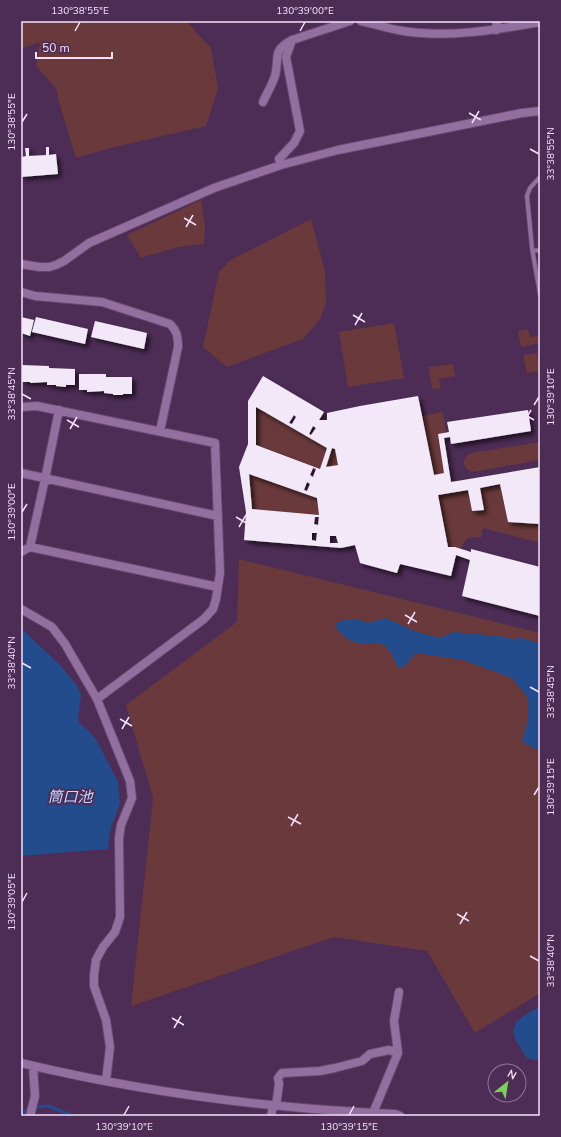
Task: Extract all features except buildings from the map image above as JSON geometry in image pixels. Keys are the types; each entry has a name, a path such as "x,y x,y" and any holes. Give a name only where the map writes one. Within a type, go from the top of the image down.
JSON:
{"street":[{"path":"263,102 276,72 277,54 284,44 350,21"},
{"path":"361,21 402,31 455,34 497,25 540,22"},
{"path":"281,165 279,159 294,143 300,131 286,57 292,40"},
{"path":"21,264 39,267 56,265 89,243 214,188 281,165 338,150 522,113 540,111"},
{"path":"21,292 34,296 102,302 170,324 175,329 178,338 178,347 160,431"},
{"path":"21,408 37,406 215,443 220,573 213,610 204,620 97,700"},
{"path":"30,547 59,410"},
{"path":"21,473 218,516"},
{"path":"21,552 30,547 218,587"},
{"path":"21,609 52,627 65,644 97,700 130,781 132,798 121,825 119,838 120,917 115,932 103,947 96,960 94,975 94,986 106,1020 110,1046 106,1081"},
{"path":"373,1113 398,1053 394,1021 399,992"},
{"path":"271,1116 275,1106 279,1084 278,1078 282,1073 320,1071 362,1061 370,1054 389,1050 398,1053"},
{"path":"21,1064 106,1081 188,1095 275,1106 395,1114 400,1116"},
{"path":"30,1116 35,1096 32,1066"}],"lane":[{"path":"540,178 530,188 527,196 533,251 540,294"},
{"path":"533,251 540,250"}],"shaded area":[{"path":"21,21 187,21 211,48 218,88 206,126 111,148 76,158 56,88 36,66 40,42 21,49"},
{"path":"201,200 205,227 204,244 178,247 141,258 127,235"},
{"path":"311,219 325,271 326,304 320,319 303,339 227,367 203,347 219,272 229,261"},
{"path":"394,323 404,378 348,387 339,332"},
{"path":"528,329 530,337 540,335 540,343 521,347 518,331"},
{"path":"537,353 538,362 540,362 540,371 527,373 523,355"},
{"path":"453,364 455,376 439,379 441,388 432,389 429,367"},
{"path":"256,407 327,448 320,469 256,445"},
{"path":"443,412 446,432 438,434 444,473 434,475 422,416"},
{"path":"540,442 540,460 473,472 466,468 464,463 466,457 472,453"},
{"path":"332,448 335,449 338,465 326,467"},
{"path":"249,474 317,498 319,515 252,509"},
{"path":"500,484 508,522 540,524 540,543 483,528 481,538 473,537 466,540 461,549 448,547 438,496 468,490 472,511 483,510 480,488"},
{"path":"239,559 540,633 540,993 475,1033 427,951 334,937 131,1006 153,798 126,705 237,622"}],"water":[{"path":"386,618 414,631 439,638 454,632 499,636 512,639 523,638 540,644 540,751 522,742 528,720 528,698 512,678 463,660 416,653 405,666 399,668 385,646 377,643 360,643 348,640 335,626 339,621 345,620 358,619 368,623"},
{"name":"筒口池","path":"21,628 61,666 78,687 81,696 78,719 80,724 96,739 118,782 120,803 111,828 108,849 21,856"},
{"path":"540,1007 540,1059 533,1060 526,1057 515,1039 513,1031 516,1022 528,1013"}],"waterway":[{"path":"21,1114 29,1108 48,1106 74,1116"}]}
